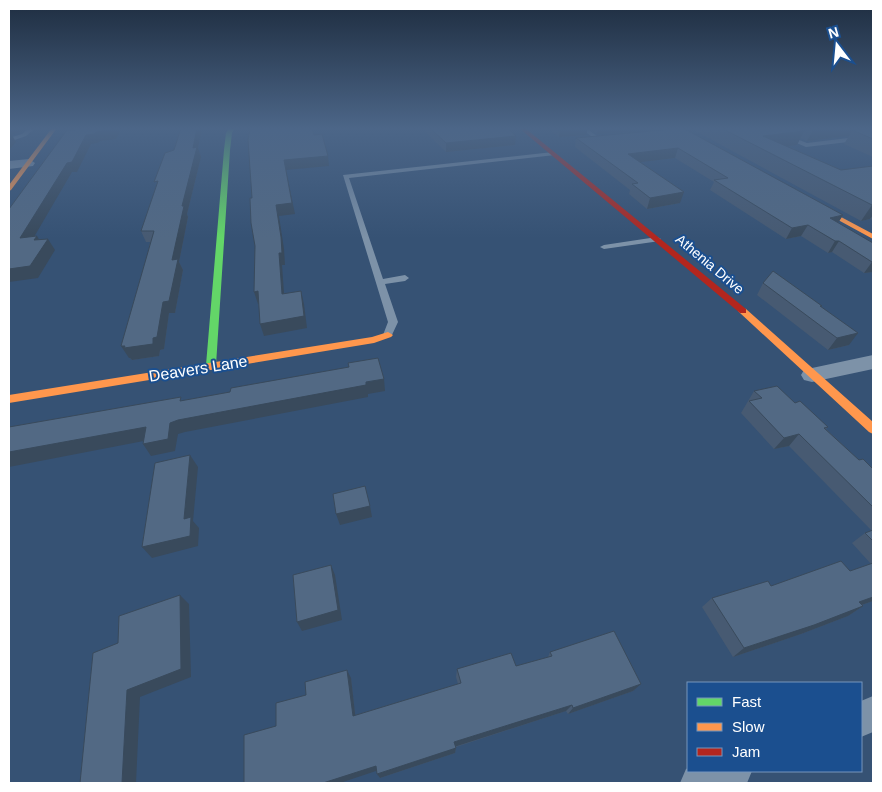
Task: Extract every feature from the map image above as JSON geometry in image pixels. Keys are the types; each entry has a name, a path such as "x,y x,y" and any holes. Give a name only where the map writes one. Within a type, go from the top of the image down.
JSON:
{"street":[{"path":"9,188 27,165"},
{"path":"211,365 226,165"},
{"name":"Athenia Drive","path":"567,165 744,312 873,429"},
{"path":"798,196 873,238"},
{"name":"Deavers Lane","path":"9,399 374,340 388,335"},
{"path":"812,375 873,362"},
{"path":"700,783 729,772"}],"lane":[{"path":"388,335 393,322 345,176 449,165"},
{"path":"604,247 657,238"},
{"path":"380,282 404,278"}],"building":[{"path":"41,165 66,165 20,238 37,236 34,240 48,239 30,266 9,269 9,209"},
{"path":"160,165 192,165 182,206 184,206 172,260 178,259 169,301 163,302 157,337 153,338 153,344 124,348 125,346 121,346 154,231 141,231 158,181 154,182"},
{"path":"250,165 285,165 292,203 276,205 281,237 282,253 279,253 282,294 301,291 304,316 260,324 258,291 254,292 255,246 251,223 250,198 252,198"},
{"path":"613,165 644,165 684,192 650,198 632,184 638,183"},
{"path":"706,165 751,165 843,215 830,218 873,243 873,262 808,225 792,228 714,180 728,178"},
{"path":"793,165 829,165 841,170 873,166 872,205"},
{"path":"773,271 858,333 837,338 763,283"},
{"path":"378,358 384,379 366,382 366,385 178,420 170,423 168,439 143,444 146,427 9,452 9,427 181,397 180,401 230,392 231,388 349,367 348,363"},
{"path":"777,386 795,403 800,401 828,427 824,428 859,460 863,459 873,469 873,507 799,434 784,438 749,401 762,398 754,391"},
{"path":"190,455 184,519 191,517 190,536 142,547 155,463"},
{"path":"365,486 370,506 336,514 333,494"},
{"path":"873,530 873,541 865,533"},
{"path":"841,561 850,571 873,563 873,597 859,602 863,606 814,625 744,648 712,598 768,581 771,586"},
{"path":"331,565 338,610 297,622 293,575"},
{"path":"180,595 181,669 127,690 122,783 80,783 93,653 118,643 119,616"},
{"path":"614,631 641,684 573,708 572,705 454,742 456,748 377,774 376,766 323,783 244,783 244,735 276,726 276,703 306,695 305,682 347,670 353,716 461,683 457,669 511,653 516,666 552,656 550,652"}],"traffic: fast":[{"path":"211,365 226,165"}],"traffic: slow":[{"path":"9,189 27,165"},
{"path":"809,202 873,237"},
{"path":"743,311 873,429"},
{"path":"9,399 374,340 388,335"}],"traffic: jam":[{"path":"567,165 743,311"}]}
